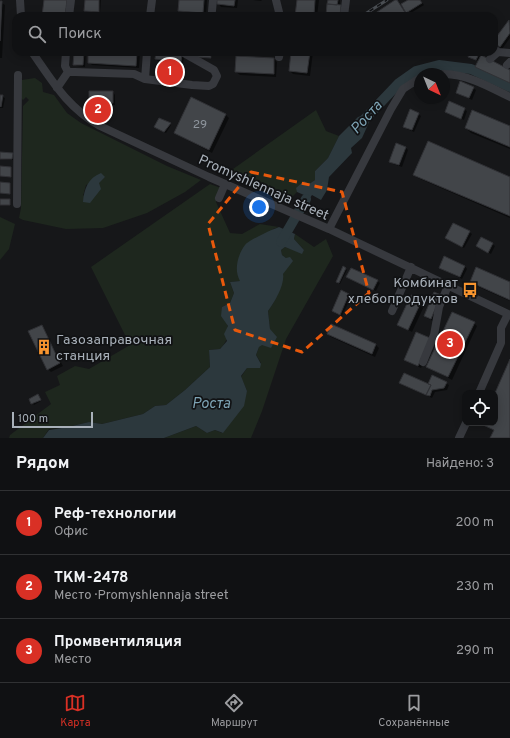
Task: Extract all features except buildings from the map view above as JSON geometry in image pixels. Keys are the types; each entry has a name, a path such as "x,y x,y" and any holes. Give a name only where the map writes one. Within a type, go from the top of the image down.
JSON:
{"street":[{"path":"20,0 20,12"},
{"path":"70,12 71,0"},
{"path":"146,0 151,8"},
{"path":"212,10 213,0"},
{"path":"276,0 279,12"},
{"path":"344,12 346,0"},
{"path":"498,51 510,53"},
{"name":"Promyshlennaja street","path":"35,56 57,88 82,116 100,126 225,184 329,229 509,314"},
{"path":"66,56 65,66 68,72"},
{"path":"145,79 147,56"},
{"path":"68,72 134,74 145,79 192,85 209,86 213,84 217,76 214,70 189,56"},
{"path":"57,88 68,72"},
{"path":"450,74 472,80 510,97"},
{"path":"17,204 18,75"},
{"path":"329,229 391,109 404,88 414,82"},
{"path":"219,198 225,184"},
{"path":"392,311 411,267"},
{"path":"423,362 434,335 439,307 448,286"},
{"path":"480,390 501,343 501,328 509,314"},
{"path":"459,438 465,426"}],"highlighted area":[{"path":"251,172 342,192 369,293 302,352 235,330 208,224"}],"shaded area":[{"path":"35,78 42,83 43,92 54,95 67,113 81,123 167,166 201,180 185,192 147,213 103,228 66,229 19,218 21,208 23,106 29,100 26,97 23,100 19,96 22,80","holes":["105,177 83,196 86,185"]},
{"path":"316,110 326,131 339,136 328,158 315,171 315,180 309,184 297,188 297,192 291,198 257,189 226,174"},
{"path":"210,184 221,188 216,202 230,233 242,234 260,224 279,227 273,229 240,281 230,282 234,293 230,303 222,307 228,329 227,339 220,349 209,350 210,367 166,405 155,406 143,414 102,424 89,422 68,427 49,429 43,438 9,438 10,435 51,404 45,392 60,385 57,376 75,366 89,369 130,345 91,267"},
{"path":"0,217 15,224 9,249 0,260"},
{"path":"295,234 314,247 326,239 333,256 286,339 262,411 251,438 164,438 196,426 207,433 215,430 222,433 247,391 241,377 247,368 261,363 256,355 270,329 268,311 276,298 282,279 286,258 282,255 281,250 285,247 302,253 304,250 294,239"}],"water":[{"name":"Роста","path":"367,114 371,118 362,138 351,148 352,153 329,177 327,190 321,200 312,195 301,211 298,210 304,195 297,192 296,188 304,181 309,184 315,180 315,171 328,158 339,136 358,117"},
{"path":"101,173 105,177 99,183 101,189 90,203 83,202 84,193 88,184 93,178"},
{"name":"Роста","path":"279,227 295,234 294,239 304,250 302,254 285,247 281,250 282,255 286,258 290,257 293,261 283,274 281,288 268,311 270,329 277,337 271,348 262,345 259,347 256,355 261,364 260,368 247,368 241,376 247,391 244,406 223,433 215,430 207,433 196,426 164,438 43,438 49,430 89,422 102,424 143,414 155,406 166,405 185,390 210,367 209,350 220,349 227,341 224,334 228,326 221,316 222,307 230,303 234,293 230,282 240,281 237,273 237,263 242,249 251,240"}],"waterway":[{"name":"Роста","path":"360,124 399,83 416,71 439,65 471,69 510,87"},
{"name":"Роста","path":"281,242 306,199"}],"railway":[{"path":"368,12 387,0"}],"place":[{"name":"Реф-технологии","path":"170,72"},
{"name":"ТКМ-2478","path":"98,110"},
{"name":"Комбинат хлебопродуктов","path":"470,290"},
{"name":"Промвентиляция","path":"450,344"},
{"name":"Газозаправочная станция","path":"44,347"}]}
